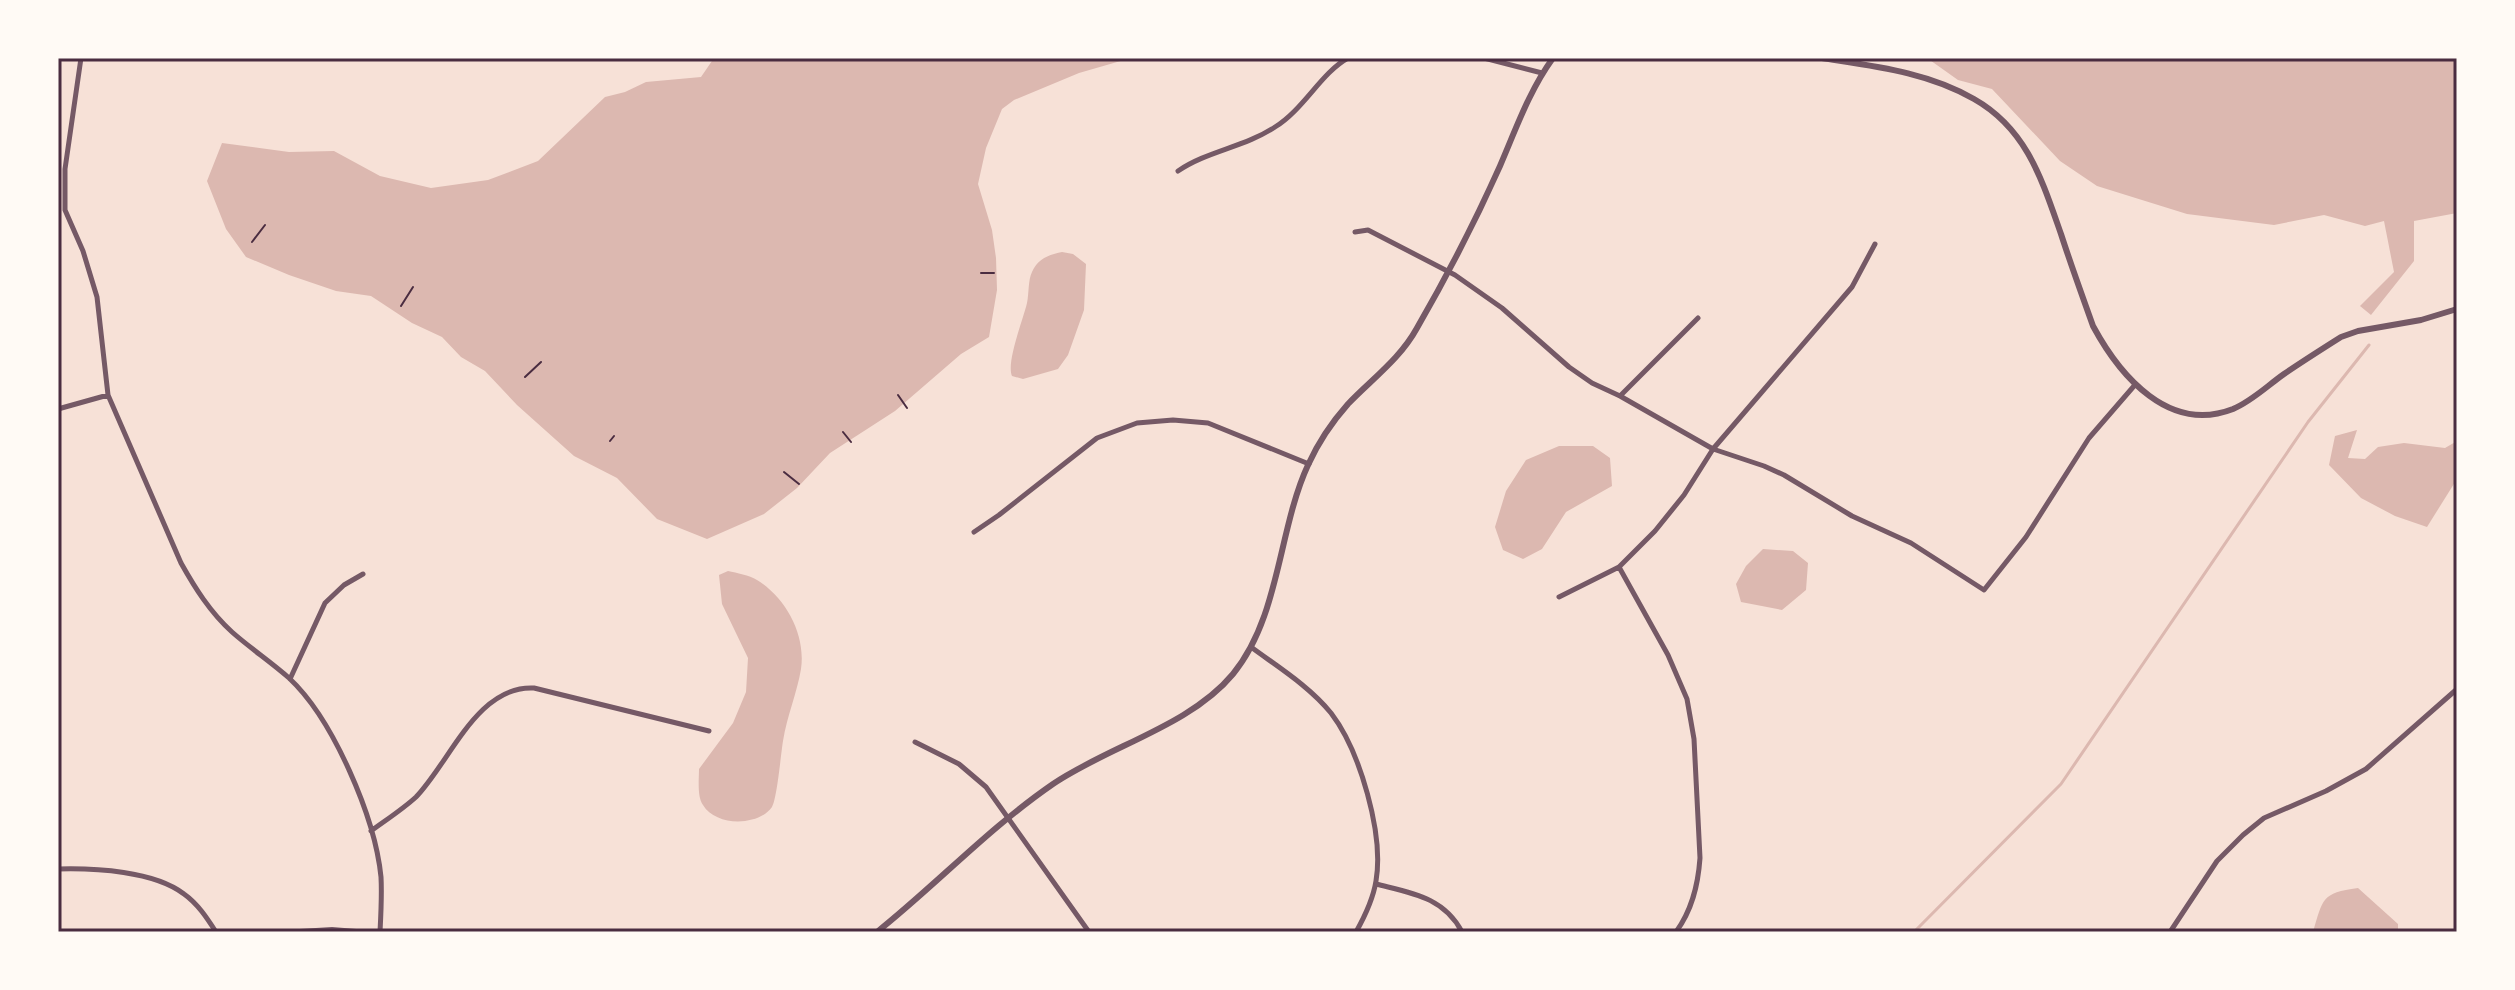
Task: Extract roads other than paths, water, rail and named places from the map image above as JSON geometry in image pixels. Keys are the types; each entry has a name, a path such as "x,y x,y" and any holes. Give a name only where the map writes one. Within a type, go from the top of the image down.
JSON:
{"street":[{"path":"81,58 65,169 65,210 83,251 97,297 108,395 192,584 232,632 290,679 306,697 338,748 371,831 381,874 380,932"},
{"path":"1178,171 1191,162 1239,146 1277,126 1348,58"},
{"path":"1484,58 1542,73"},
{"path":"877,932 1009,817 1054,783 1204,702 1233,674 1260,627 1295,501 1309,464 1321,441 1347,406 1384,370 1412,336 1476,219 1529,97 1553,58"},
{"path":"1822,58 1882,67 1928,79 1975,99 2007,125 2036,166 2093,326 2105,349 2134,386 2175,410 2206,415 2223,412 2246,402 2341,337 2457,309"},
{"path":"1355,232 1368,230 1448,271 1502,308 1569,367 1592,383 1713,449 1784,475 1852,516 1911,543 1984,590 2026,537 2089,438 2134,386"},
{"path":"1559,597 1619,567 1668,516 1713,449 1852,287 1875,244"},
{"path":"1620,396 1698,318"},
{"path":"58,409 108,395"},
{"path":"974,532 1097,438 1137,423 1173,420 1208,423 1309,464"},
{"path":"1619,567 1679,676 1692,722 1699,875 1690,908 1676,932"},
{"path":"290,679 325,603 344,585 363,574"},
{"path":"1251,647 1313,694 1342,729 1360,769 1378,853 1376,884 1356,932"},
{"path":"371,831 416,796 487,706 512,690 534,688 709,731"},
{"path":"2170,932 2217,861 2243,835 2264,818 2326,791 2366,769 2457,689"},
{"path":"915,742 945,755 986,787 1089,932"},
{"path":"58,869 116,872 148,878 181,891 199,907 216,932"},
{"path":"1376,884 1420,895 1439,904 1449,912 1462,932"},
{"path":"300,932 356,932"}],"waterway":[{"path":"1914,932 2061,784 2308,422 2369,345"}]}
